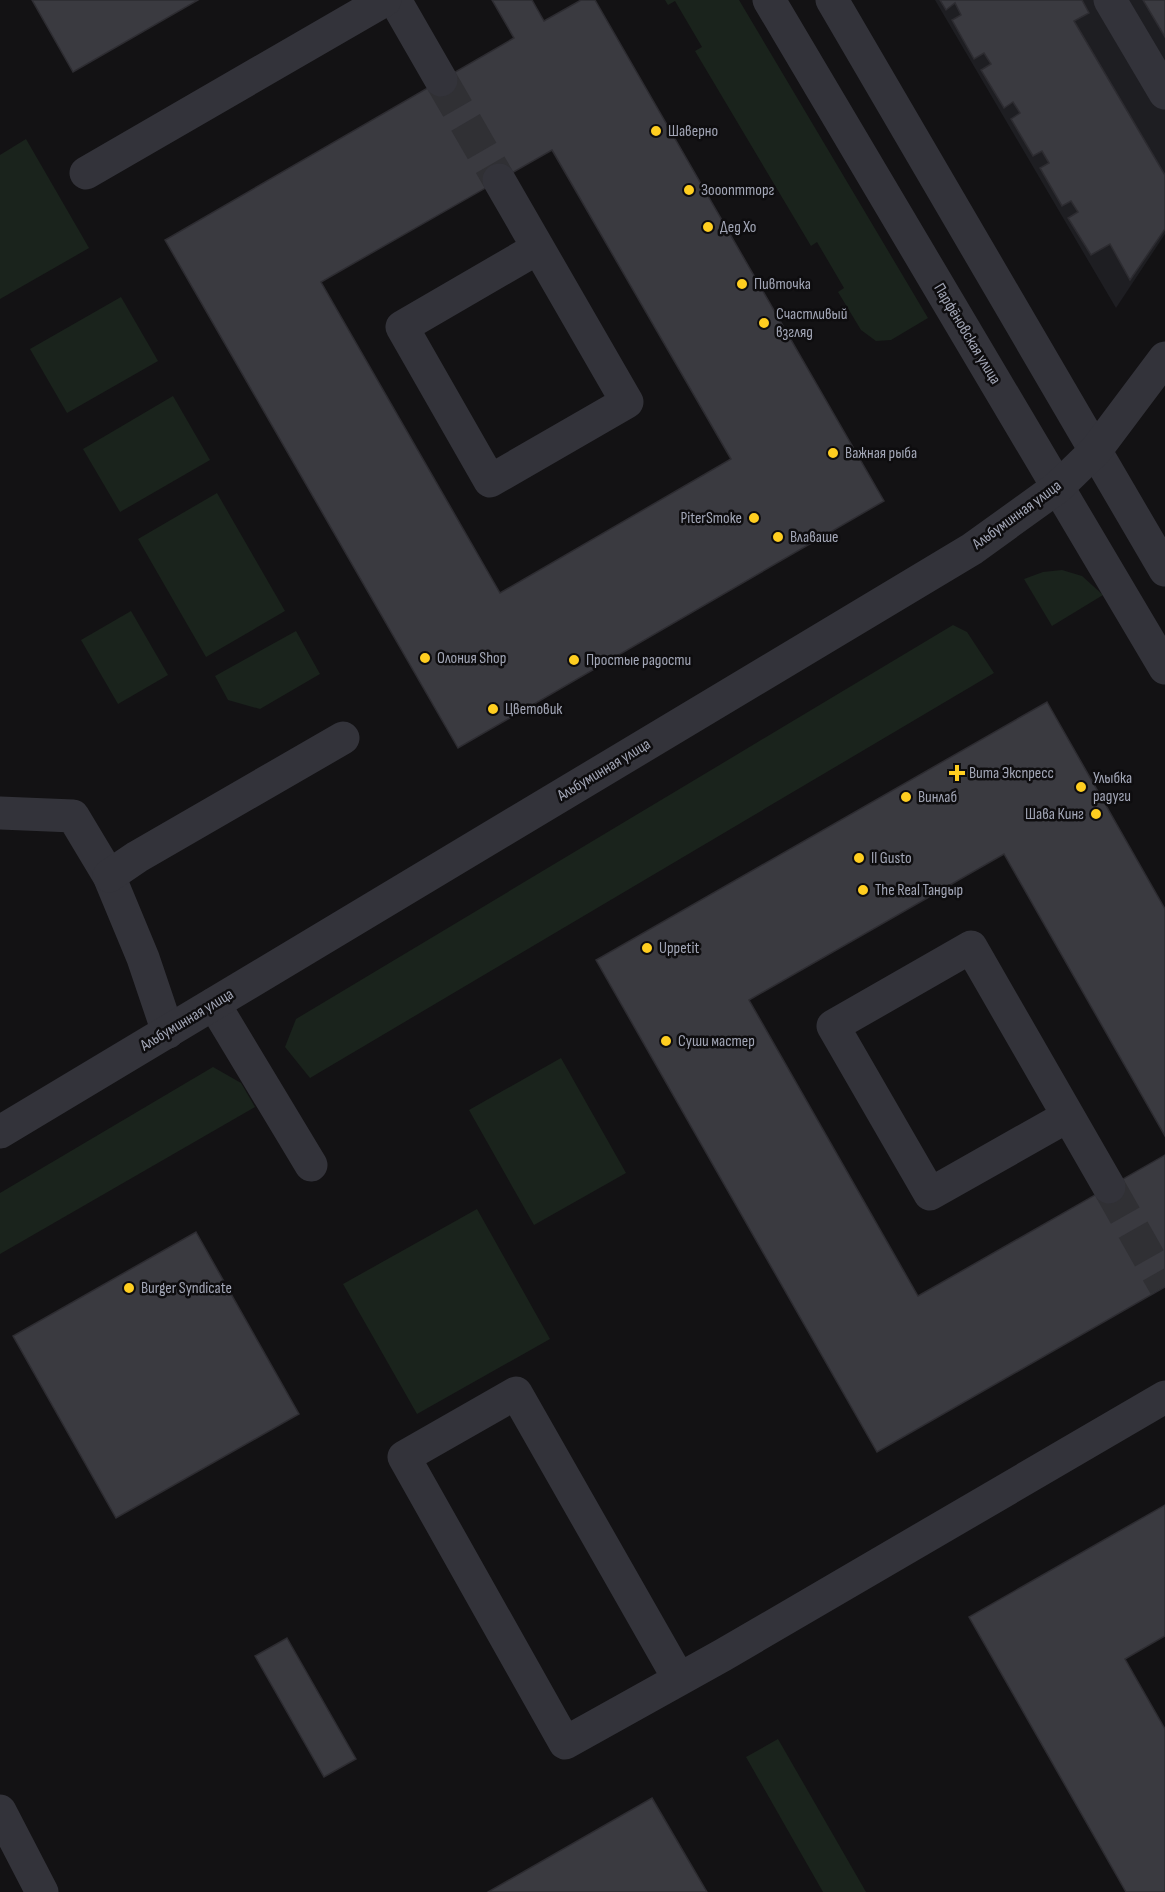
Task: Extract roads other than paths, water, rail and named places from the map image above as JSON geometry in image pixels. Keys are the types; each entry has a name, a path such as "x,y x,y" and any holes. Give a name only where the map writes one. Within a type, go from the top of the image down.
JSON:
{"street":[{"path":"86,173 385,0"},
{"path":"395,0 441,80"},
{"name":"Парфёновская улица","path":"769,0 1165,668"},
{"path":"832,0 1165,570"},
{"path":"1110,0 1165,93"},
{"path":"499,180 627,402 490,481 402,327 538,248"},
{"name":"Альбуминная улица","path":"0,1132 972,549 1058,487 1096,450 1165,358"},
{"path":"109,876 137,857 343,738"},
{"path":"0,813 73,816 109,876 143,958 168,1032"},
{"path":"1068,1116 930,1194 833,1026 971,947 1068,1116 1108,1187"},
{"path":"214,1004 311,1165"},
{"path":"679,1679 516,1393 404,1457 565,1743 679,1679 1165,1397"},
{"path":"0,1811 42,1892"}],"tunnel":[{"path":"441,80 499,180"},
{"path":"1109,1187 1165,1286"}],"place":[{"name":"Шаверно","path":"656,131"},
{"name":"Зоооптторг","path":"689,190"},
{"name":"Дед Хо","path":"708,227"},
{"name":"Пивточка","path":"742,284"},
{"name":"Счастливый взгляд","path":"764,323"},
{"name":"Важная рыба","path":"833,453"},
{"name":"PiterSmoke","path":"754,518"},
{"name":"Влаваше","path":"778,537"},
{"name":"Олония Shop","path":"425,658"},
{"name":"Простые радости","path":"574,660"},
{"name":"Цветовик","path":"493,709"},
{"name":"Вита Экспресс","path":"957,773"},
{"name":"Улыбка радуги","path":"1081,787"},
{"name":"Винлаб","path":"906,797"},
{"name":"Шава Кинг","path":"1096,814"},
{"name":"Il Gusto","path":"859,858"},
{"name":"The Real Тандыр","path":"863,890"},
{"name":"Uppetit","path":"647,948"},
{"name":"Суши мастер","path":"666,1041"},
{"name":"Burger Syndicate","path":"129,1288"}]}
